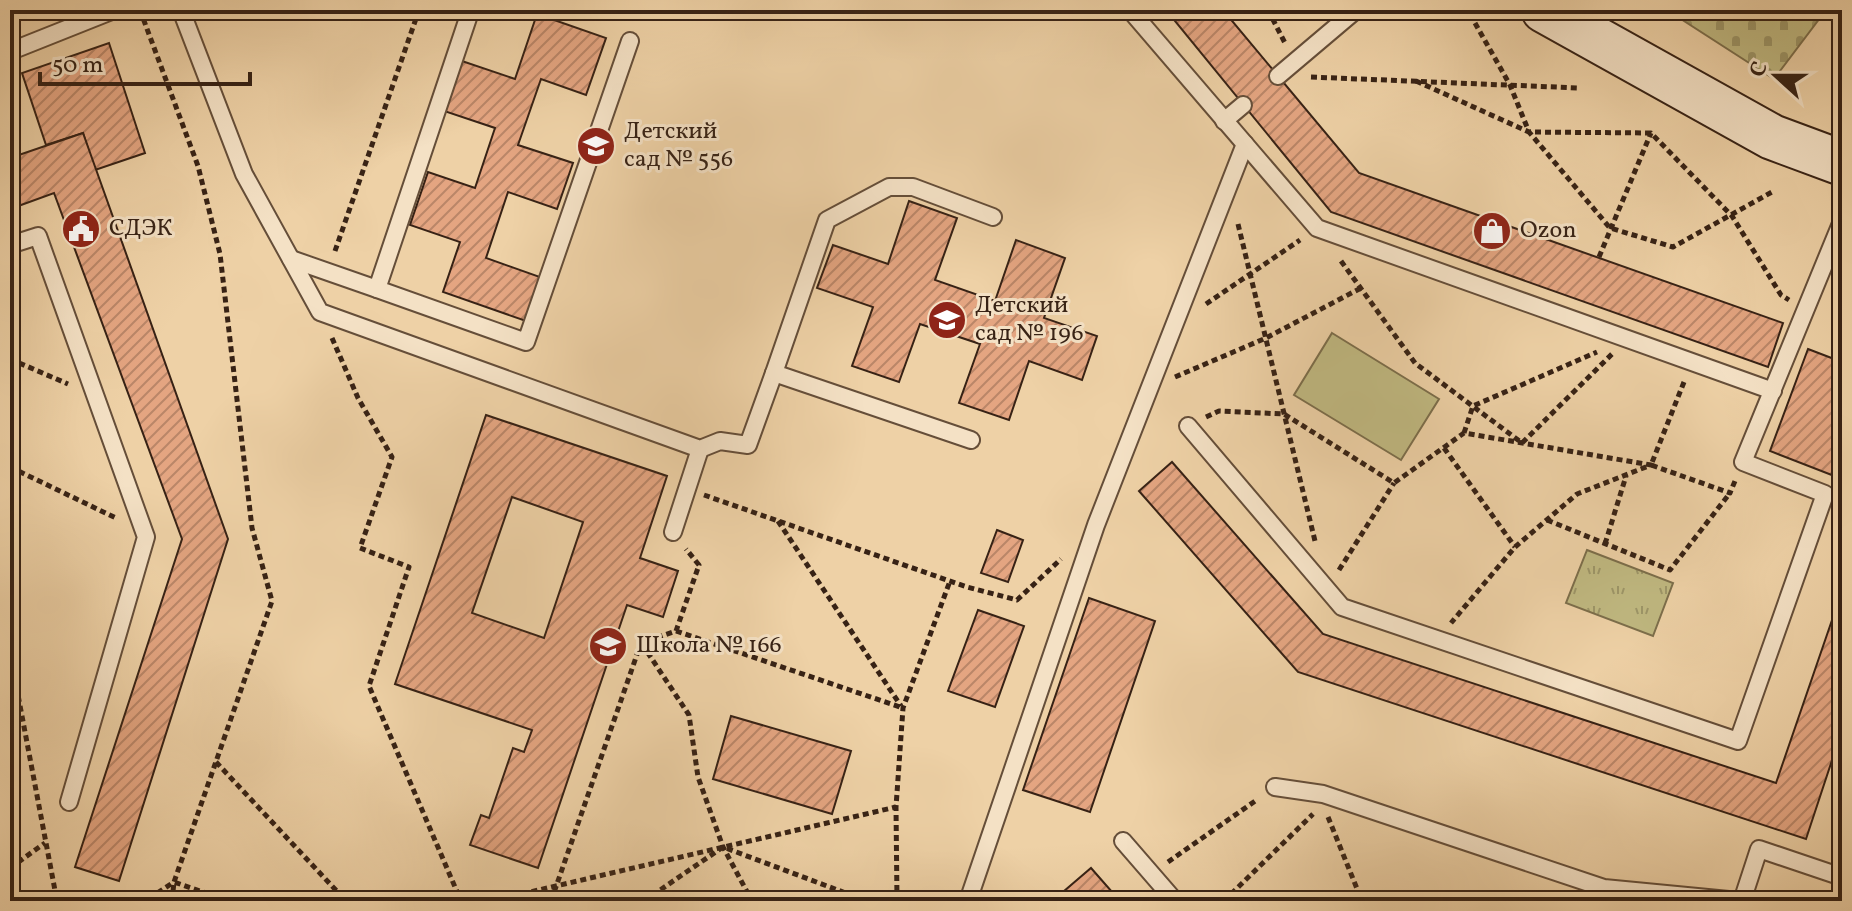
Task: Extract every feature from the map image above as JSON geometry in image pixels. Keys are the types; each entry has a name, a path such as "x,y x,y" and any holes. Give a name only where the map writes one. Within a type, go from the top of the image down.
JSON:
{"street":[{"path":"1544,10 1772,137 1842,163"}],"lane":[{"path":"11,51 114,10"},
{"path":"181,10 244,174 320,312 700,449 720,441 748,445 827,220 889,187 913,187 993,217"},
{"path":"1130,10 1317,228 1773,391"},
{"path":"1278,76 1356,10"},
{"path":"377,289 469,15"},
{"path":"291,259 526,342 630,41"},
{"path":"1224,121 1243,105"},
{"path":"968,901 1096,525 1245,144"},
{"path":"1188,426 1342,607 1738,741 1825,494 1743,462 1842,221"},
{"path":"10,245 38,236 146,537 69,802"},
{"path":"774,373 971,440"},
{"path":"673,532 700,449"},
{"path":"1275,787 1323,794 1604,888 1741,901 1759,849 1842,877"},
{"path":"1123,841 1175,901"}],"path":[{"path":"140,10 198,166 220,254 252,528 272,601 174,882 172,901"},
{"path":"328,271 419,10"},
{"path":"1268,10 1294,62 1310,77 1579,88"},
{"path":"1275,23 1277,10"},
{"path":"1475,23 1510,85 1529,132 1610,228 1673,247 1772,192"},
{"path":"1416,81 1529,132 1651,133 1732,216 1781,295 1807,311"},
{"path":"1599,257 1651,133"},
{"path":"1229,186 1327,589"},
{"path":"1174,325 1317,228 1415,363 1522,443"},
{"path":"1150,388 1266,338 1361,288"},
{"path":"320,312 358,398 392,457 360,548 409,567 369,686 461,901"},
{"path":"1327,589 1394,483 1464,433 1473,406 1627,339"},
{"path":"1522,443 1627,339"},
{"path":"10,359 96,396"},
{"path":"1438,639 1515,547 1577,494 1651,465 1691,362"},
{"path":"1188,426 1219,411 1284,414 1394,483"},
{"path":"1464,433 1651,465 1730,493"},
{"path":"1444,448 1515,547"},
{"path":"1547,520 1670,570 1730,493 1743,462"},
{"path":"10,467 144,532"},
{"path":"1605,544 1626,475"},
{"path":"687,489 950,581 1017,600 1096,525"},
{"path":"777,520 903,708"},
{"path":"673,532 699,565 676,631"},
{"path":"897,901 896,807 903,708 950,581"},
{"path":"641,643 676,631 903,708"},
{"path":"641,643 689,715 698,777 723,847 752,901"},
{"path":"530,892 551,901 641,643"},
{"path":"10,691 18,695 57,901"},
{"path":"216,762 346,901"},
{"path":"1151,873 1275,787"},
{"path":"1224,901 1323,805 1362,901"},
{"path":"514,901 530,892 896,807"},
{"path":"10,868 46,842"},
{"path":"644,901 723,847"},
{"path":"723,847 867,901"},
{"path":"145,901 174,882"},
{"path":"174,882 229,901"}],"green space":[{"path":"1667,10 1826,10 1774,79"},
{"path":"1332,333 1439,399 1401,460 1294,395"},
{"path":"1587,550 1673,583 1653,636 1566,603"}],"building":[{"path":"1166,10 1223,10 1359,173 1783,323 1768,367 1331,212"},
{"path":"537,14 606,38 586,95 541,79 518,145 573,163 557,209 508,192 486,258 540,277 526,321 443,292 460,242 410,225 428,172 475,188 495,128 444,111 462,61 515,79"},
{"path":"109,43 145,153 95,170 83,133 46,145 22,73"},
{"path":"83,133 228,539 119,881 75,867 182,539 54,193 10,209 10,158"},
{"path":"909,201 957,218 935,280 995,301 1016,240 1065,258 1044,318 1097,336 1082,380 1029,361 1009,420 959,403 980,344 920,324 899,382 852,366 873,307 817,288 833,245 888,264"},
{"path":"1808,349 1842,362 1842,479 1770,451"},
{"path":"486,415 667,476 640,558 678,571 663,617 627,605 538,868 470,845 481,815 489,818 513,748 524,752 532,730 395,684","holes":["512,497 583,522 544,638 472,613"]},
{"path":"1172,462 1323,634 1776,783 1842,591 1842,730 1806,839 1298,672 1139,491"},
{"path":"997,530 1023,540 1008,582 981,573"},
{"path":"1089,598 1155,621 1090,812 1023,790"},
{"path":"978,610 1024,626 995,707 948,691"},
{"path":"731,716 851,751 832,814 713,779"},
{"path":"1091,868 1120,901 1061,901 1057,897"}],"place":[{"name":"Детский сад № 556","path":"596,146"},
{"name":"СДЭК","path":"81,229"},
{"name":"Ozon","path":"1492,231"},
{"name":"Детский сад № 196","path":"947,320"},
{"name":"Школа № 166","path":"608,646"}]}
